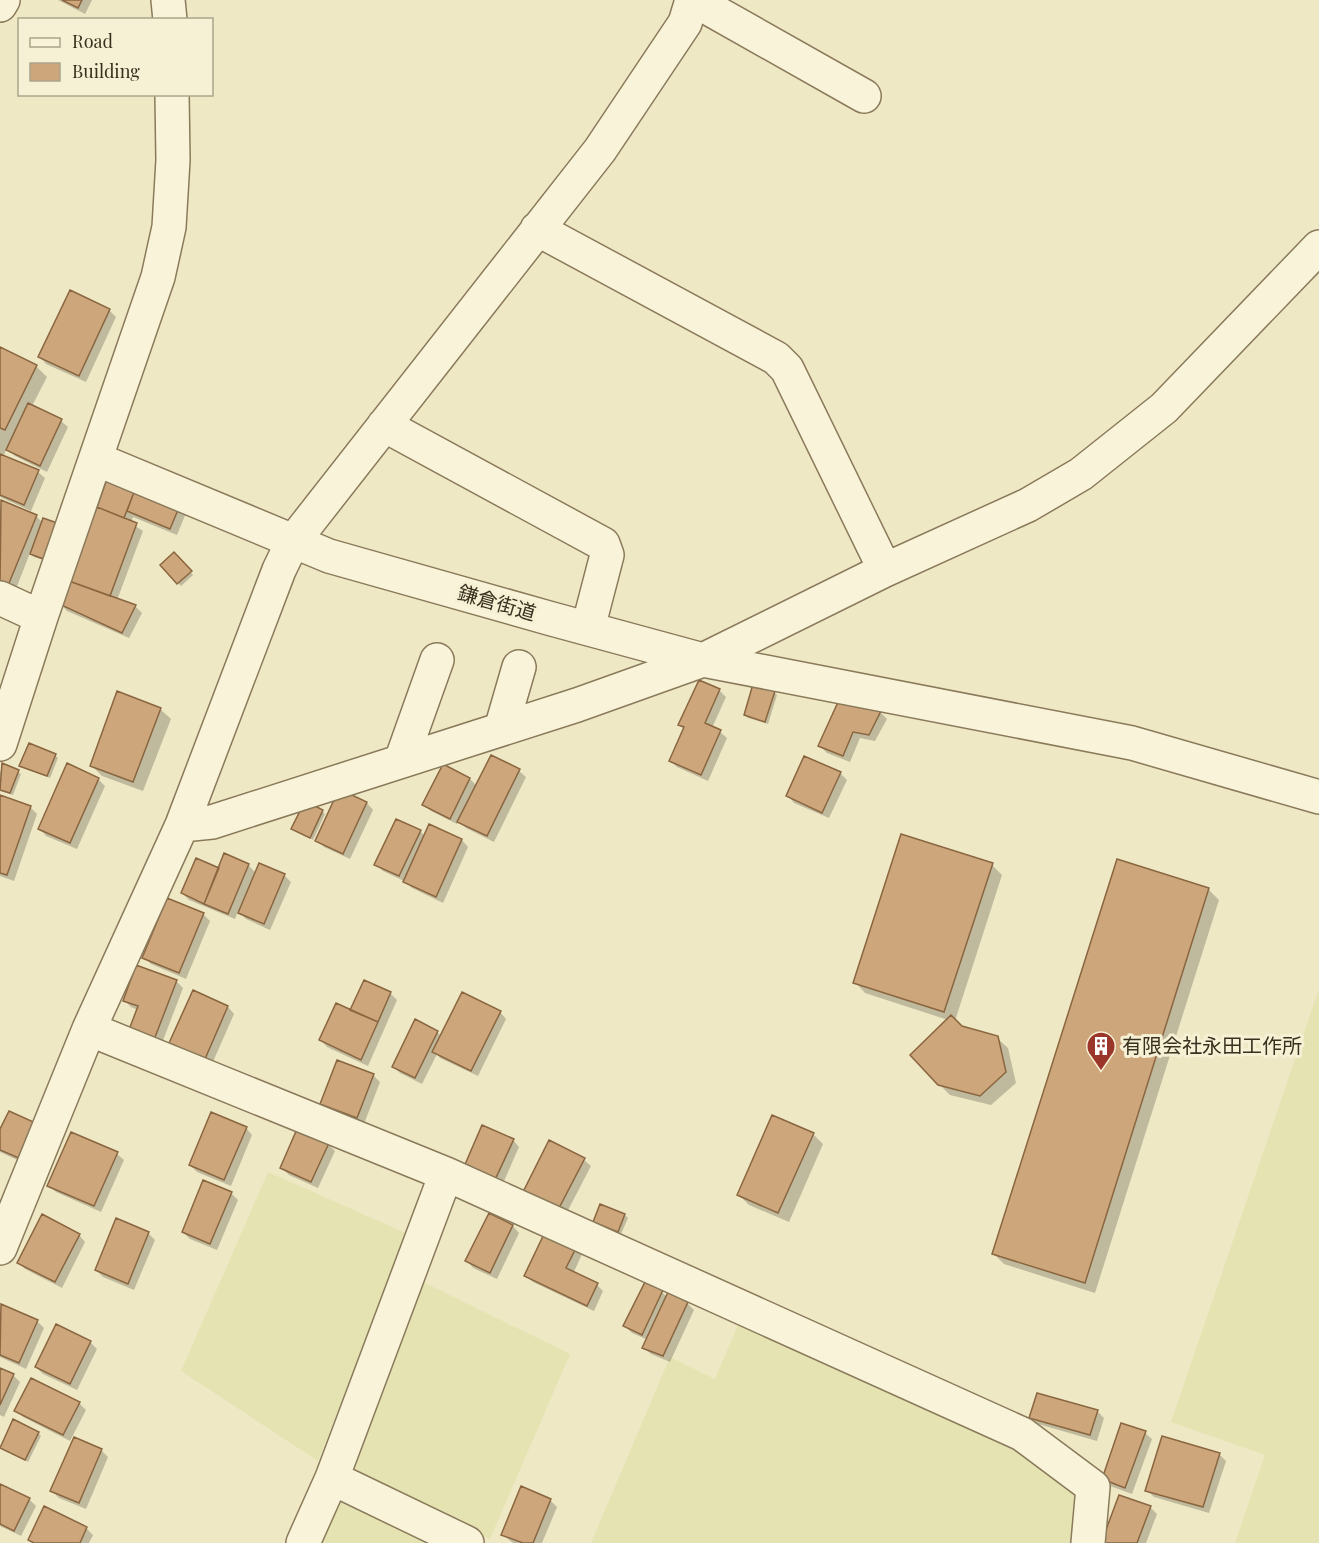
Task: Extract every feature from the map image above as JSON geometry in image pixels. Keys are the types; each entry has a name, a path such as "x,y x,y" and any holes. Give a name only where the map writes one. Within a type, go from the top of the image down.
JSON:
{"street":[{"path":"0,5 3,0"},
{"path":"168,0 170,18"},
{"path":"0,1248 89,1029 182,825 279,570 292,543 600,150 685,24 693,0 864,96"},
{"path":"1,741 41,617 158,277 169,227 172,96"},
{"path":"537,229 776,358 787,369 885,570"},
{"path":"182,825 212,822 577,705 703,660 885,570 1028,505 1081,474 1164,408 1319,247"},
{"path":"384,425 603,544 607,555 588,628"},
{"name":"鎌倉街道","path":"96,459 292,543 329,556 703,660 1132,743 1319,797"},
{"path":"0,598 41,617"},
{"path":"401,761 437,660"},
{"path":"501,729 519,667"},
{"path":"89,1029 446,1174 1022,1434 1093,1487 1088,1543"},
{"path":"303,1543 332,1478 446,1174"},
{"path":"332,1478 467,1543"}],"shaded area":[{"path":"1319,989 1319,1543 1235,1543 1265,1455 1171,1422"},
{"path":"268,1172 408,1234 318,1461 181,1371"},
{"path":"421,1281 570,1354 490,1539 346,1472"},
{"path":"738,1325 1016,1443 1082,1493 1077,1543 591,1543 670,1357 715,1379"},
{"path":"338,1495 439,1543 317,1543"}],"building":[{"path":"62,0 82,0 78,8"},
{"path":"70,290 110,309 79,376 38,357"},
{"path":"0,347 37,365 5,430 0,428"},
{"path":"28,403 62,419 40,466 6,450"},
{"path":"0,454 39,470 24,505 0,495"},
{"path":"108,476 136,487 124,518 97,507"},
{"path":"136,487 180,505 170,529 127,511"},
{"path":"1,500 37,515 7,588 0,585"},
{"path":"97,507 137,523 110,596 69,581"},
{"path":"43,518 63,525 49,561 30,554"},
{"path":"174,552 192,571 177,584 160,565"},
{"path":"69,581 136,605 122,633 59,604"},
{"path":"699,680 720,689 705,723 721,730 701,775 669,761 684,727 678,725"},
{"path":"753,684 775,691 765,722 744,715"},
{"path":"117,691 161,708 133,782 90,766"},
{"path":"838,702 881,711 869,735 853,732 843,756 818,746"},
{"path":"29,743 56,754 47,776 19,766"},
{"path":"491,755 520,769 487,836 457,822"},
{"path":"804,756 841,772 822,813 786,796"},
{"path":"2,763 19,770 10,793 0,790"},
{"path":"67,763 99,778 70,843 38,829"},
{"path":"443,764 470,778 450,819 422,805"},
{"path":"339,789 367,802 343,854 315,841"},
{"path":"0,795 31,806 7,875 0,873"},
{"path":"305,801 323,810 310,838 291,829"},
{"path":"396,819 421,830 399,876 374,865"},
{"path":"429,824 462,839 436,897 403,882"},
{"path":"901,834 993,863 944,1012 853,983"},
{"path":"224,853 249,864 228,914 204,904"},
{"path":"196,858 219,868 204,904 181,893"},
{"name":"有限会社永田工作所","path":"1117,859 1209,888 1085,1283 992,1254"},
{"path":"259,863 285,874 264,924 238,913"},
{"path":"167,898 204,913 179,973 142,958"},
{"path":"136,965 177,980 152,1045 127,1035 138,1006 123,1001"},
{"path":"364,980 391,992 378,1022 350,1010"},
{"path":"193,990 228,1006 205,1059 169,1043"},
{"path":"462,992 501,1011 471,1071 432,1052"},
{"path":"336,1003 378,1022 361,1060 319,1040"},
{"path":"951,1015 962,1026 998,1036 1006,1072 980,1096 938,1085 910,1055"},
{"path":"415,1019 438,1031 415,1078 392,1067"},
{"path":"337,1060 374,1074 357,1118 320,1104"},
{"path":"9,1111 38,1124 21,1159 0,1150 0,1129"},
{"path":"211,1112 247,1127 224,1180 189,1165"},
{"path":"772,1115 814,1133 778,1213 737,1195"},
{"path":"482,1125 514,1139 494,1182 463,1169"},
{"path":"297,1129 329,1143 311,1182 280,1168"},
{"path":"71,1132 118,1152 94,1206 47,1186"},
{"path":"549,1140 585,1158 558,1210 523,1192"},
{"path":"203,1180 232,1192 210,1244 182,1232"},
{"path":"600,1204 625,1214 618,1232 593,1222"},
{"path":"489,1213 513,1225 490,1273 465,1261"},
{"path":"42,1214 80,1234 55,1282 17,1263"},
{"path":"116,1218 149,1232 128,1284 95,1270"},
{"path":"545,1232 577,1246 566,1268 598,1283 587,1306 524,1276"},
{"path":"645,1282 663,1290 642,1335 623,1326"},
{"path":"668,1292 688,1302 663,1356 642,1348"},
{"path":"1,1304 38,1320 19,1363 0,1355"},
{"path":"56,1324 91,1341 70,1384 35,1367"},
{"path":"0,1368 14,1374 0,1405"},
{"path":"31,1378 80,1402 63,1435 14,1411"},
{"path":"1037,1393 1098,1410 1090,1435 1029,1418"},
{"path":"13,1419 39,1432 25,1460 0,1448"},
{"path":"1121,1423 1146,1431 1125,1488 1102,1479"},
{"path":"1162,1436 1220,1453 1203,1507 1145,1491"},
{"path":"74,1437 102,1449 79,1503 50,1491"},
{"path":"0,1484 30,1498 14,1531 0,1524"},
{"path":"521,1486 551,1499 533,1543 523,1543 501,1535"},
{"path":"1119,1495 1151,1506 1137,1543 1101,1543"},
{"path":"44,1506 87,1527 80,1543 34,1543 28,1540"}],"place":[{"name":"有限会社永田工作所","path":"1101,1072"}]}
